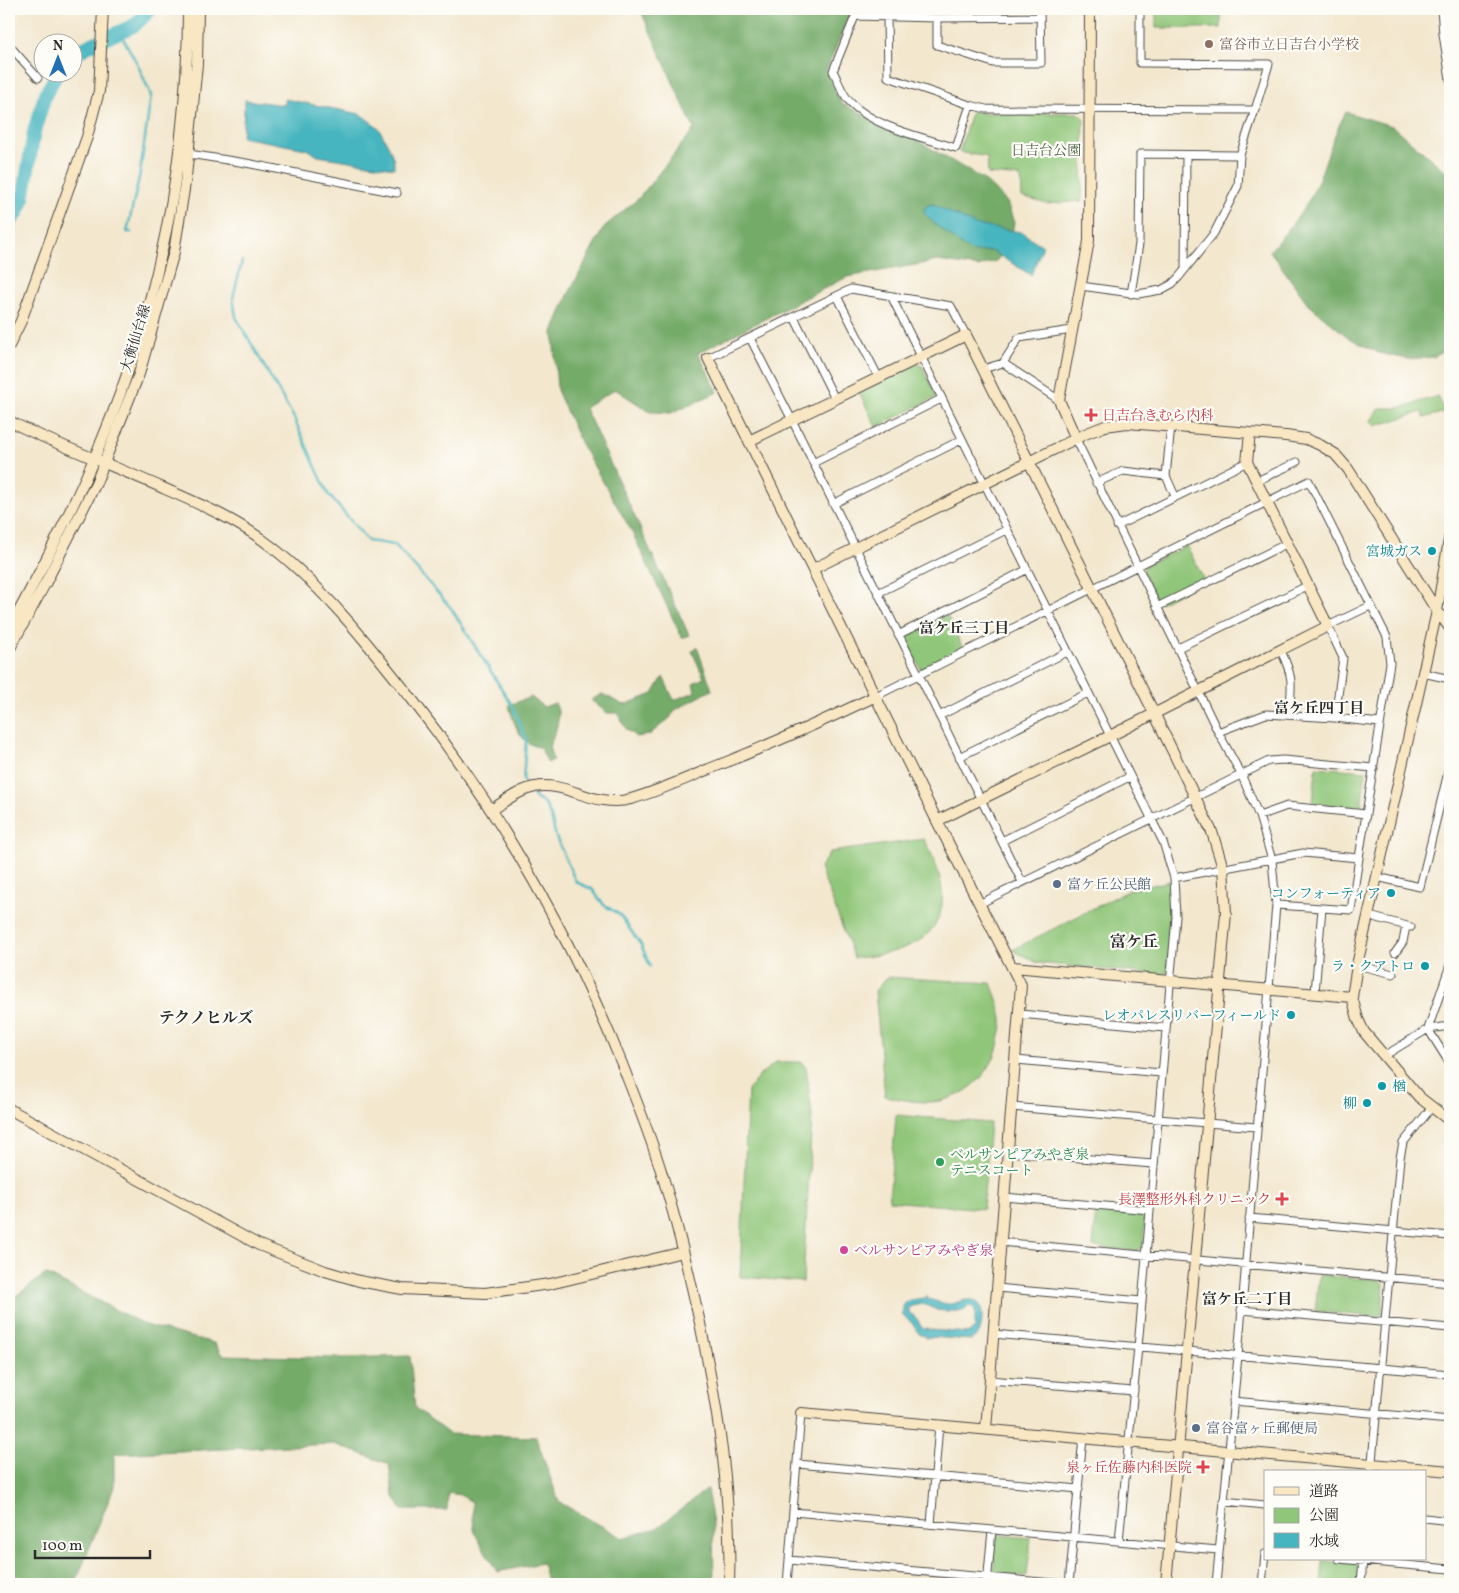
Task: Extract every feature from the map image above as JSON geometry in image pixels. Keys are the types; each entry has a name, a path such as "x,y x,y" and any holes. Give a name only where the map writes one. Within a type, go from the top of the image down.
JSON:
{"street":[{"path":"9,346 21,321 87,137 98,91 103,9"},
{"name":"大衡仙台線","path":"9,630 99,461 129,370 161,259 178,164 187,66 188,9"},
{"name":"大衡仙台線","path":"9,650 45,584 139,374 174,252 189,154 197,64 198,9"},
{"path":"858,9 833,71 848,101 867,115 896,129 956,148 970,105"},
{"path":"937,18 937,46 993,63 1041,63 1040,9"},
{"path":"1059,400 1088,241 1090,9"},
{"path":"1081,286 1138,294 1161,290 1172,284 1185,270 1214,234 1238,186 1240,155 1256,110 1269,64 1140,63 1140,9"},
{"path":"1441,9 1450,79"},
{"path":"855,16 937,18 1040,17"},
{"path":"887,17 888,77 970,105 986,109 1256,110"},
{"path":"9,45 32,71"},
{"path":"189,154 246,163 397,193"},
{"path":"1130,294 1139,244 1140,154 1240,155"},
{"path":"1185,270 1186,155"},
{"path":"986,1429 1021,985 708,358 851,289 951,306 1196,796 1212,832 1222,868 1226,913 1166,1584"},
{"path":"837,296 879,378"},
{"path":"891,296 1163,842 1174,878 1176,917 1120,1541"},
{"path":"794,317 835,399"},
{"path":"983,369 1003,363 1019,338 1072,330"},
{"path":"749,441 966,335"},
{"path":"750,338 1022,882"},
{"path":"1003,363 1059,400 1116,526 1218,732 1241,774 1259,816 1272,860 1276,905 1270,989 1216,1584"},
{"path":"813,463 941,399"},
{"path":"9,421 198,503 234,521 273,548 296,567 325,597 381,660 435,729 491,810 529,872 569,945 602,1015 662,1173 683,1252 707,1357 722,1448 730,1539 728,1584"},
{"path":"813,569 1097,428 1127,423 1250,433 1306,439 1335,454 1359,485 1437,611 1450,628"},
{"path":"1171,426 1166,476 1176,496"},
{"path":"1250,433 1247,462 1309,585 1343,658 1335,718"},
{"path":"833,504 962,440"},
{"path":"1116,526 1247,462"},
{"path":"1257,481 1297,462"},
{"path":"1096,484 1122,471 1166,476"},
{"path":"491,810 535,786 547,786 603,801 630,799 664,787 783,739 919,676 1309,481 1370,606 1388,637 1390,663 1351,910 1276,905"},
{"path":"878,593 1006,530"},
{"path":"1450,534 1448,565 1357,965 1352,997 1364,1032 1419,1097 1450,1121"},
{"path":"1157,607 1288,543"},
{"path":"898,635 1026,570"},
{"path":"1178,648 1309,585"},
{"path":"937,820 1370,606"},
{"path":"1281,651 1290,669 1292,684 1289,714"},
{"path":"939,716 1067,652"},
{"path":"1423,673 1450,679"},
{"path":"959,757 1088,693"},
{"path":"1218,732 1266,714 1289,714 1380,723"},
{"path":"979,904 1270,761 1283,760 1374,768"},
{"path":"1377,877 1420,886 1450,764"},
{"path":"1002,841 1129,777"},
{"path":"1259,816 1288,806 1366,814"},
{"path":"1174,878 1303,853 1358,858"},
{"path":"1315,993 1322,908"},
{"path":"1369,916 1408,926 1402,942 1395,953"},
{"path":"1357,965 1393,974"},
{"path":"1428,1029 1450,965"},
{"path":"1013,967 1352,997"},
{"path":"1020,1014 1165,1028"},
{"path":"1384,1056 1428,1029 1450,1026"},
{"path":"1428,1029 1450,1064"},
{"path":"1016,1060 1161,1073"},
{"path":"1012,1106 1256,1127"},
{"path":"1371,1468 1400,1158 1403,1143 1432,1107"},
{"path":"9,1109 259,1245 309,1266 359,1281 402,1289 492,1292 550,1284 683,1252"},
{"path":"1008,1152 1154,1164"},
{"path":"1004,1197 1150,1210"},
{"path":"1249,1218 1450,1236"},
{"path":"1000,1242 1450,1283"},
{"path":"997,1288 1142,1301"},
{"path":"1241,1310 1450,1328"},
{"path":"993,1334 1450,1374"},
{"path":"989,1380 1134,1391"},
{"path":"1233,1401 1450,1420"},
{"path":"787,1584 801,1413 1228,1450 1371,1468 1450,1470"},
{"path":"931,1524 939,1425"},
{"path":"789,1560 987,1581 1068,1584 1075,1537 1083,1438"},
{"path":"797,1464 1079,1489"},
{"path":"1223,1501 1264,1504"},
{"path":"793,1512 1218,1550"},
{"path":"1426,1518 1450,1521"},
{"path":"987,1581 992,1530"},
{"path":"1262,1584 1264,1560"},
{"path":"1362,1584 1363,1560 1450,1569"}],"green space":[{"path":"640,9 852,9 826,71 842,104 915,139 984,180 1007,202 1014,223 1010,242 1004,253 996,261 978,267 938,261 847,277 698,353 718,392 671,413 650,412 615,389 585,408 689,635 682,638 632,532 580,442 557,390 553,332 568,295 604,227 639,198 694,129"},
{"path":"1156,9 1221,9 1221,28 1156,28"},
{"name":"日吉台公園","path":"975,110 981,113 1079,113 1084,118 1082,201 1047,204 1022,197 1021,177 988,174 987,157 959,152 971,113"},
{"path":"1346,112 1392,126 1450,175 1450,348 1434,357 1407,359 1379,353 1349,338 1308,304 1270,251 1310,198 1320,177 1340,122"},
{"path":"917,364 922,366 936,395 933,399 876,427 859,392"},
{"path":"1438,396 1445,412 1424,418 1422,412 1375,426 1371,421 1376,412 1381,408 1399,408"},
{"path":"1187,546 1204,580 1162,602 1156,600 1143,571 1145,565"},
{"path":"947,615 964,650 921,669 904,639 906,634"},
{"path":"697,647 712,690 675,710 670,718 649,735 636,737 627,730 617,713 607,713 591,700 602,694 624,705 653,694 663,677 674,700 695,692 693,683 704,678 692,651"},
{"path":"531,697 544,707 555,703 557,708 557,725 549,747 553,760 548,763 540,747 533,746 527,742 518,732 509,705"},
{"path":"1316,767 1366,771 1361,808 1313,804"},
{"path":"924,839 936,866 942,889 941,908 935,925 923,938 905,948 854,958 820,868 830,852"},
{"path":"1170,881 1172,916 1168,972 1164,975 1038,963 1012,950 1129,890"},
{"path":"887,977 991,983 998,1001 1002,1028 994,1058 981,1078 972,1086 951,1098 932,1102 912,1101 885,1096 875,991"},
{"path":"776,1062 801,1062 806,1067 812,1115 803,1282 740,1277 748,1090 761,1074"},
{"name":"ベルサンピアみやぎ泉 テニスコート","path":"896,1115 990,1123 983,1209 889,1201"},
{"path":"1096,1208 1145,1213 1143,1246 1137,1251 1093,1247"},
{"path":"46,1274 145,1325 214,1343 222,1355 340,1358 410,1356 415,1408 449,1434 536,1437 559,1502 623,1538 657,1528 707,1489 713,1523 714,1584 548,1584 542,1563 497,1572 474,1532 472,1502 460,1495 448,1493 447,1510 402,1510 393,1495 389,1464 334,1444 114,1454 114,1487 75,1584 9,1584 9,1301"},
{"path":"1319,1275 1378,1280 1384,1284 1382,1314 1377,1317 1315,1311"},
{"path":"997,1535 1031,1538 1027,1576 993,1574"},
{"path":"1323,1561 1353,1563 1360,1567 1358,1584 1321,1584"}],"water":[{"path":"285,99 360,114 378,127 389,147 394,160 394,168 318,156 306,149 242,137 245,100 285,105"},
{"path":"933,204 975,225 1021,232 1043,246 1031,275 992,251 973,252 963,246 923,212 927,205"},
{"path":"928,1297 927,1299 947,1304 967,1300 977,1302 982,1312 979,1334 971,1340 925,1338 925,1336 920,1335 911,1322 903,1316 904,1305 909,1300","holes":["923,1304 947,1313 949,1311 961,1311 969,1306 973,1307 975,1310 975,1328 969,1333 930,1330 926,1328 927,1330 909,1312 909,1308"]}],"waterway":[{"path":"82,50 135,25 151,9"},
{"path":"120,33 137,63 151,95 140,173 127,232 131,232"},
{"path":"9,224 18,212 23,200 34,132 45,95 52,82"},
{"path":"242,261 233,298 236,317 293,416 328,494 368,541 395,545 451,608 513,707 526,740 523,780 525,783"},
{"path":"532,794 545,804 551,817 556,837 576,882 592,889 604,905 620,915 641,945 650,966"}],"place":[{"name":"富谷市立日吉台小学校","path":"1209,44"},
{"name":"日吉台きむら内科","path":"1091,415"},
{"name":"宮城ガス","path":"1432,551"},
{"name":"富ケ丘公民館","path":"1057,884"},
{"name":"コンフォーティア","path":"1391,893"},
{"name":"ラ・クアトロ","path":"1425,966"},
{"name":"レオパレスリバーフィールド","path":"1291,1015"},
{"name":"楢","path":"1382,1086"},
{"name":"柳","path":"1367,1103"},
{"name":"ベルサンピアみやぎ泉 テニスコート","path":"940,1162"},
{"name":"長澤整形外科クリニック","path":"1282,1199"},
{"name":"ベルサンピアみやぎ泉","path":"844,1250"},
{"name":"富谷富ヶ丘郵便局","path":"1196,1428"},
{"name":"泉ヶ丘佐藤内科医院","path":"1203,1467"}],"district":[{"name":"富ケ丘三丁目","path":"964,628"},
{"name":"富ケ丘四丁目","path":"1319,708"},
{"name":"富ケ丘","path":"1134,941"},
{"name":"テクノヒルズ","path":"206,1017"},
{"name":"富ケ丘二丁目","path":"1247,1299"}]}
